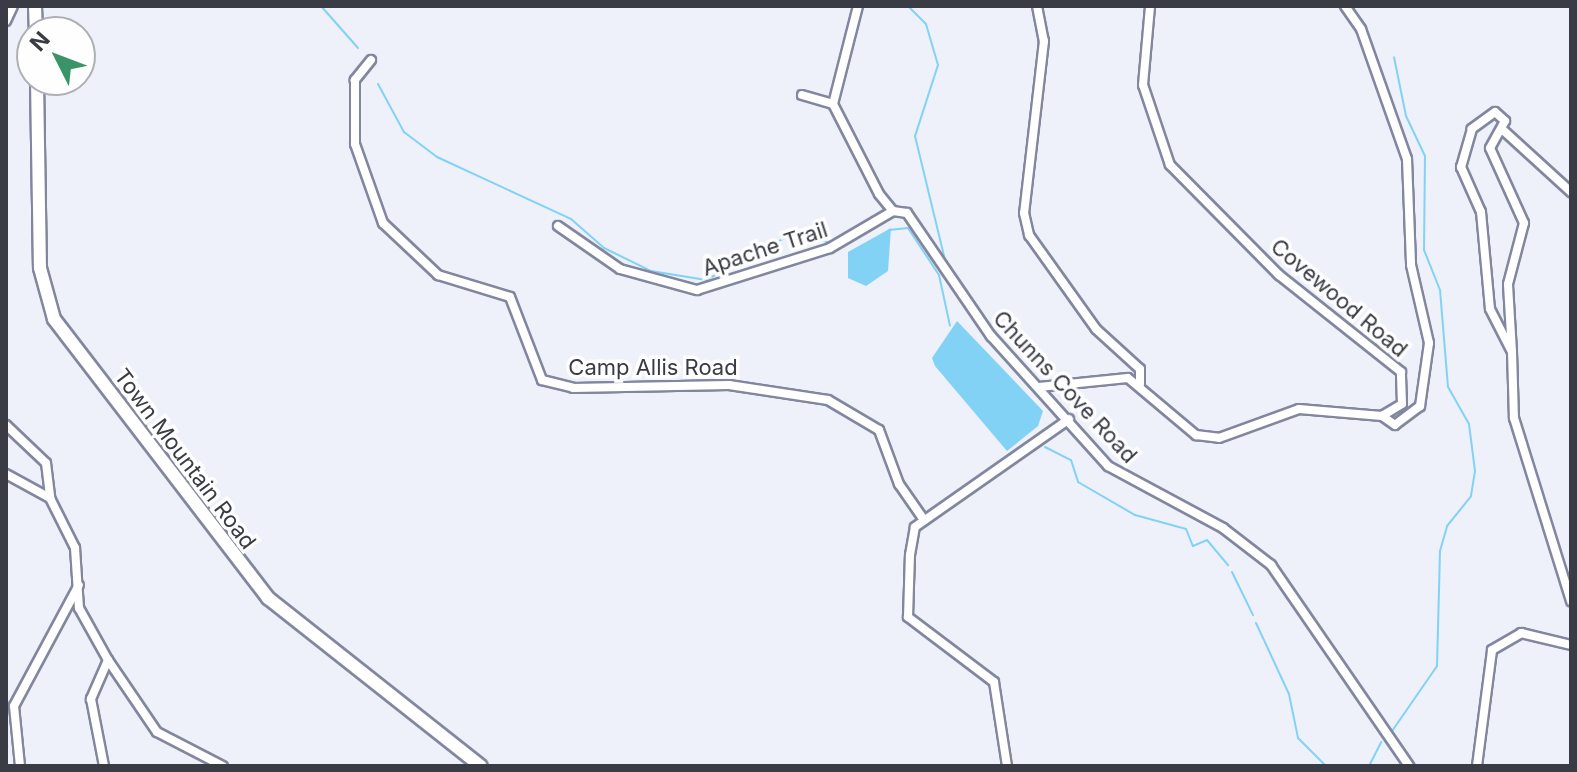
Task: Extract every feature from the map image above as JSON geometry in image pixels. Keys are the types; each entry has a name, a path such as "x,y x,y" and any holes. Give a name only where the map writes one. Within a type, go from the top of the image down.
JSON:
{"main road":[{"name":"Town Mountain Road","path":"37,96 40,268 54,319 268,598 481,766"}],"street":[{"path":"6,21 13,6"},
{"path":"802,95 833,104 858,6"},
{"path":"1037,6 1044,41 1024,213 1029,235 1096,329 1140,369 1140,384"},
{"name":"Covewood Road","path":"1150,6 1143,85 1170,165 1279,275 1401,372 1402,404 1382,416"},
{"path":"1039,387 1107,376 1140,384 1196,435 1219,438 1299,409 1382,416 1395,425 1420,406 1429,343 1411,265 1407,159 1361,29 1345,6"},
{"name":"Camp Allis Road","path":"371,60 355,80 355,144 383,223 438,275 510,297 542,380 573,388 754,387 828,400 879,430 899,484 924,520"},
{"name":"Chunns Cove Road","path":"833,104 893,211 907,213 972,311 1120,476 1261,554 1409,766"},
{"path":"1512,352 1490,309 1481,212 1461,167 1472,129 1495,112 1504,131 1571,192"},
{"path":"1504,131 1490,148 1524,223 1508,284 1514,418 1571,601"},
{"name":"Apache Trail","path":"558,226 620,269 697,290 830,248 893,211"},
{"path":"1007,766 994,682 908,617 910,555 915,527 1069,419"},
{"path":"6,425 43,456 50,498 75,548 87,631 157,732 223,766"},
{"path":"6,474 50,498"},
{"path":"20,766 14,706 79,585"},
{"path":"1477,766 1492,650 1521,633 1571,645"},
{"path":"104,766 91,699 108,660"}],"water":[{"path":"891,228 888,271 866,286 848,278 848,252"},
{"path":"957,321 1043,411 1038,426 1007,451 935,366 932,358"}],"waterway":[{"path":"321,6 358,48"},
{"path":"908,6 926,24 938,65 915,136 946,264"},
{"path":"1390,734 1437,666 1440,551 1447,526 1471,496 1475,471 1469,424 1448,387 1440,290 1424,250 1425,156 1406,116 1394,57"},
{"path":"378,84 404,132 437,157 571,219 604,248 651,271 706,280 794,233 832,243"},
{"path":"889,230 908,228 939,275 950,326"},
{"path":"1045,447 1071,460 1078,482 1135,515 1186,529 1193,546 1207,540 1228,565"},
{"path":"1232,572 1253,615"},
{"path":"1256,623 1289,694 1298,738 1326,766"},
{"path":"1369,766 1381,742"}]}
